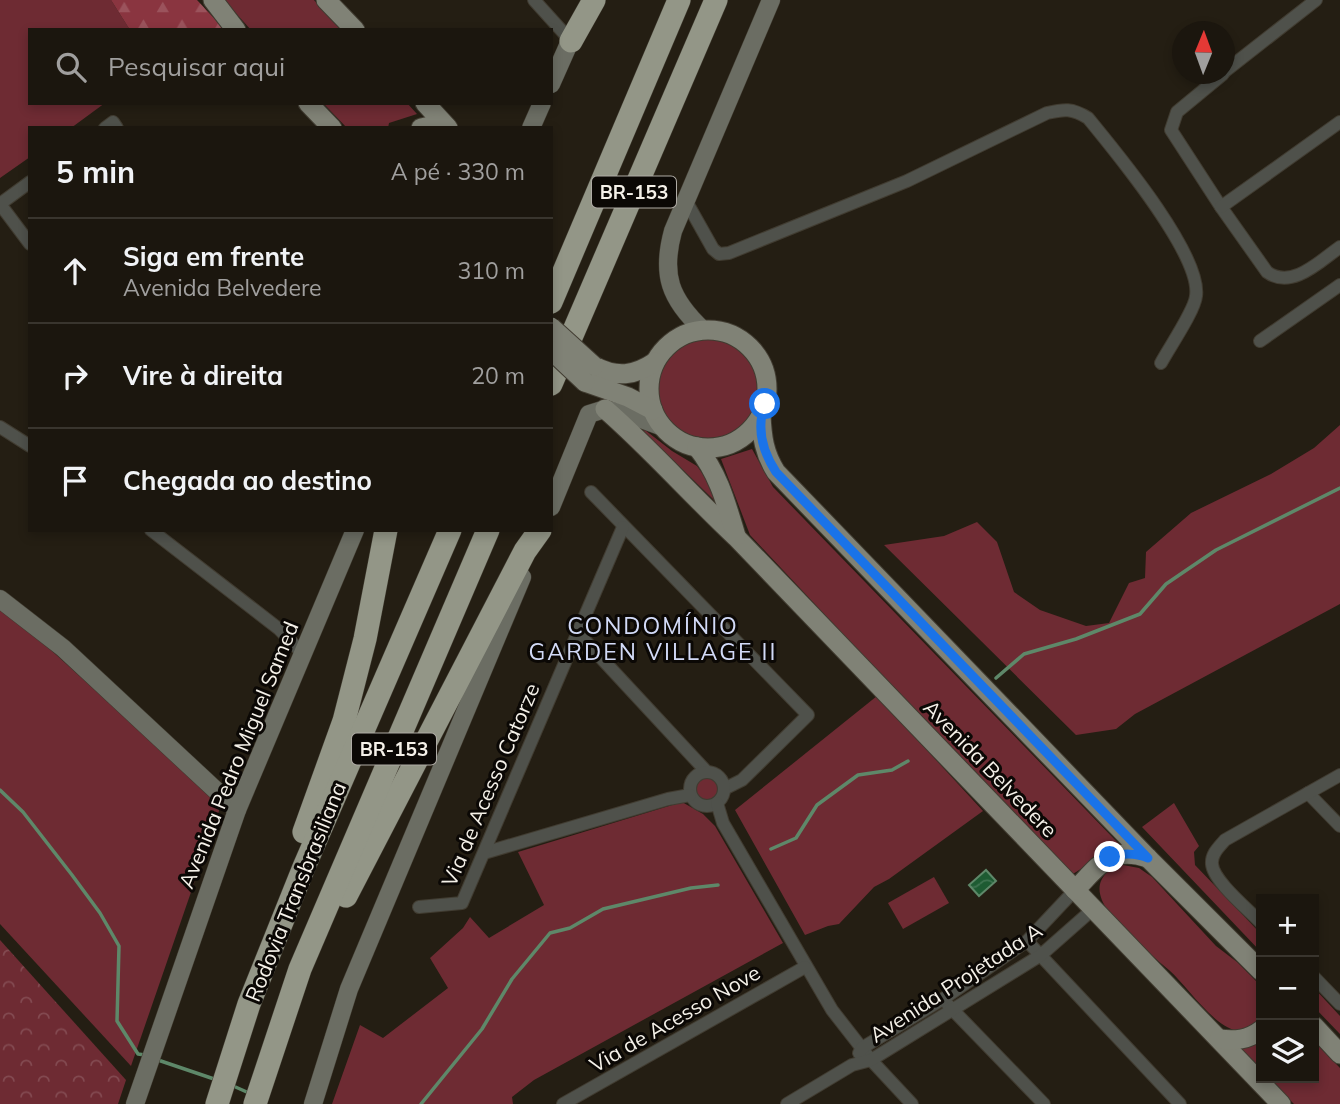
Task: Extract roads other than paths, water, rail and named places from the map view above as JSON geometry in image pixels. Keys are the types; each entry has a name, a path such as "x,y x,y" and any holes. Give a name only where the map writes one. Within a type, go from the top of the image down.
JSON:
{"highway":[{"path":"571,41 594,0"},
{"name":"BR-153","path":"553,297 680,0"},
{"name":"BR-153","path":"553,379 716,0"},
{"path":"264,969 270,926 344,721 365,639 386,532"},
{"name":"Rodovia Transbrasiliana","path":"217,1104 249,1004 310,854 449,532"},
{"name":"Rodovia Transbrasiliana","path":"255,1104 300,969 487,532"},
{"path":"300,969 328,932 525,551 539,532"}],"main road":[{"path":"213,0 234,28"},
{"path":"326,0 353,28"},
{"path":"553,80 586,0"},
{"path":"702,330 689,317 669,283 667,255 686,201 771,0"},
{"path":"310,105 330,126"},
{"path":"427,105 446,126"},
{"path":"532,126 541,105"},
{"path":"553,329 589,374"},
{"path":"553,351 628,397 658,419 678,440 697,447 719,447 739,439 755,424 765,404 765,370 754,351 736,337 714,330 702,330 675,340 660,353 649,381 658,419"},
{"path":"589,374 631,375 655,362"},
{"path":"553,502 589,414 605,409 636,417 658,419"},
{"path":"605,409 632,432 697,501 736,537"},
{"path":"761,415 766,456 776,472 1148,858 1256,966"},
{"name":"Avenida Belvedere","path":"697,447 711,466 722,491 736,537 1281,1104"},
{"name":"Avenida Pedro Miguel Samed","path":"135,1104 237,810 354,532"},
{"path":"314,1100 349,989 540,532"},
{"path":"0,599 63,648 237,810"},
{"path":"1075,890 1110,857 1122,853 1148,858"},
{"path":"1319,1031 1340,1054"},
{"path":"1219,1039 1245,1039 1256,1033"}],"street":[{"path":"534,0 571,41"},
{"path":"1235,64 1316,0"},
{"path":"1210,84 1177,112 1171,131 1267,272 1287,279 1303,272 1340,247"},
{"path":"686,201 713,249 719,254 729,253 908,181 1047,113 1067,108 1077,111 1088,118 1151,196 1196,277 1196,298 1161,363"},
{"path":"1221,207 1340,122"},
{"path":"28,183 0,204 28,241"},
{"path":"1260,341 1340,285"},
{"path":"0,427 28,445"},
{"path":"590,492 808,715 741,780 723,784"},
{"name":"Via de Acesso Catorze","path":"419,907 462,903 623,527"},
{"path":"154,532 279,629 303,654"},
{"path":"484,853 668,799 696,782 715,773 723,784 722,798 711,805 697,803 696,782 690,754 577,632"},
{"path":"1256,918 1219,879 1212,865 1213,854 1225,840 1340,775"},
{"path":"1308,793 1340,826"},
{"path":"711,805 832,1010 871,1060 912,1104"},
{"name":"Avenida Projetada A","path":"862,1048 943,999 1027,941 1075,890"},
{"name":"Avenida Projetada A","path":"852,1065 871,1060 1041,955 1092,910"},
{"path":"1054,912 1070,928"},
{"path":"1027,941 1180,1104"},
{"name":"Via de Acesso Nove","path":"564,1104 805,967"},
{"path":"1319,982 1340,1004"},
{"path":"943,999 1044,1104"},
{"path":"788,1104 852,1065 862,1048"}],"water":[{"path":"986,870 996,881 979,896 969,885"}],"waterway":[{"path":"996,678 1024,654 1076,639 1140,614 1166,584 1216,550 1340,488"},
{"path":"771,849 796,838 817,805 858,775 892,770 908,761"},
{"path":"0,790 23,812 72,875 100,913 119,946 117,1021 138,1054 145,1055"},
{"path":"421,1104 482,1029 512,979 550,933 570,928 603,909 691,888 718,885"},
{"path":"155,1059 217,1080"},
{"path":"231,1085 249,1093"}],"district":[{"name":"CONDOMÍNIO GARDEN VILLAGE II","path":"653,639"}]}
